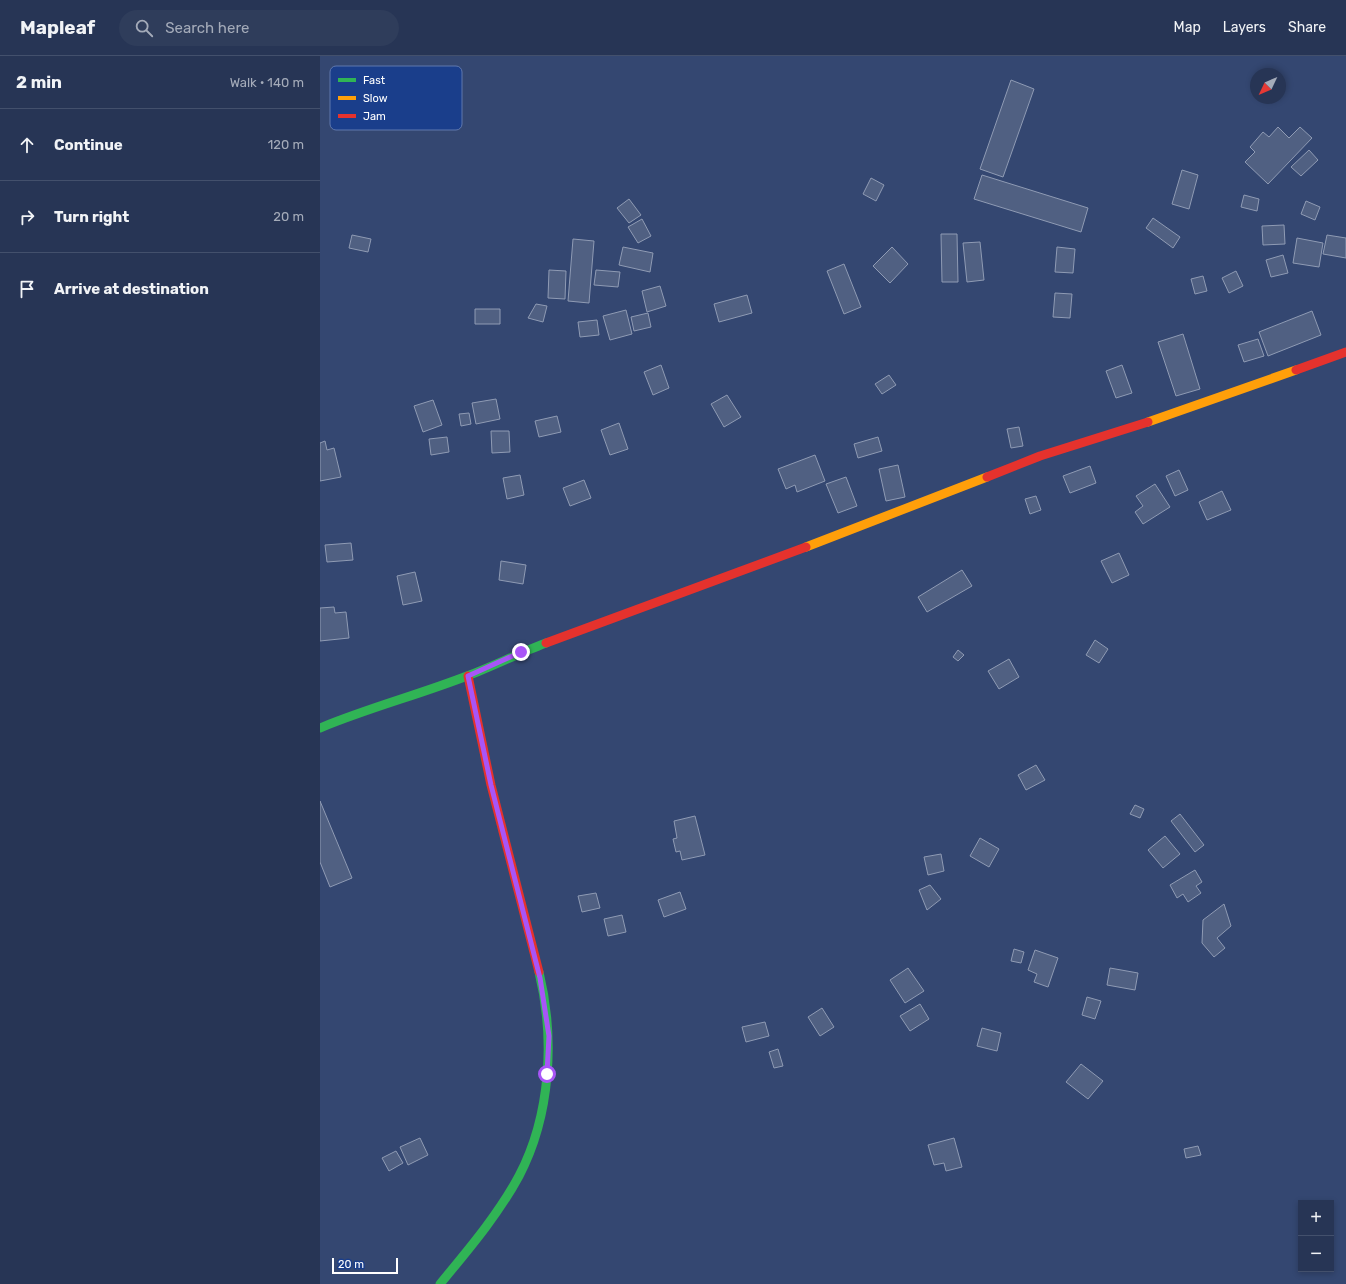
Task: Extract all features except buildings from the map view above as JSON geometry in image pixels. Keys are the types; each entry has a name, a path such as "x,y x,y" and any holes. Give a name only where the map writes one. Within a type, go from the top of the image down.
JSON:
{"street":[{"path":"320,728 354,714 468,676 536,647 870,523 1040,456 1136,427 1346,352"},
{"path":"440,1284 483,1230 519,1176 533,1143 542,1110 547,1074 549,1036 540,978 491,785 468,676"}],"traffic: fast":[{"path":"320,728 467,676 546,643"},
{"path":"440,1284 502,1205 519,1176 530,1152 538,1128 544,1102 548,1049 544,997 539,972"}],"traffic: slow":[{"path":"1148,422 1296,370"},
{"path":"806,547 987,477"}],"traffic: jam":[{"path":"1296,370 1346,352"},
{"path":"987,477 1040,456 1148,422"},
{"path":"546,643 806,547"},
{"path":"468,676 491,785 539,972"}],"route":[{"path":"521,652 468,676 491,785 540,978 549,1036 547,1074"}]}
